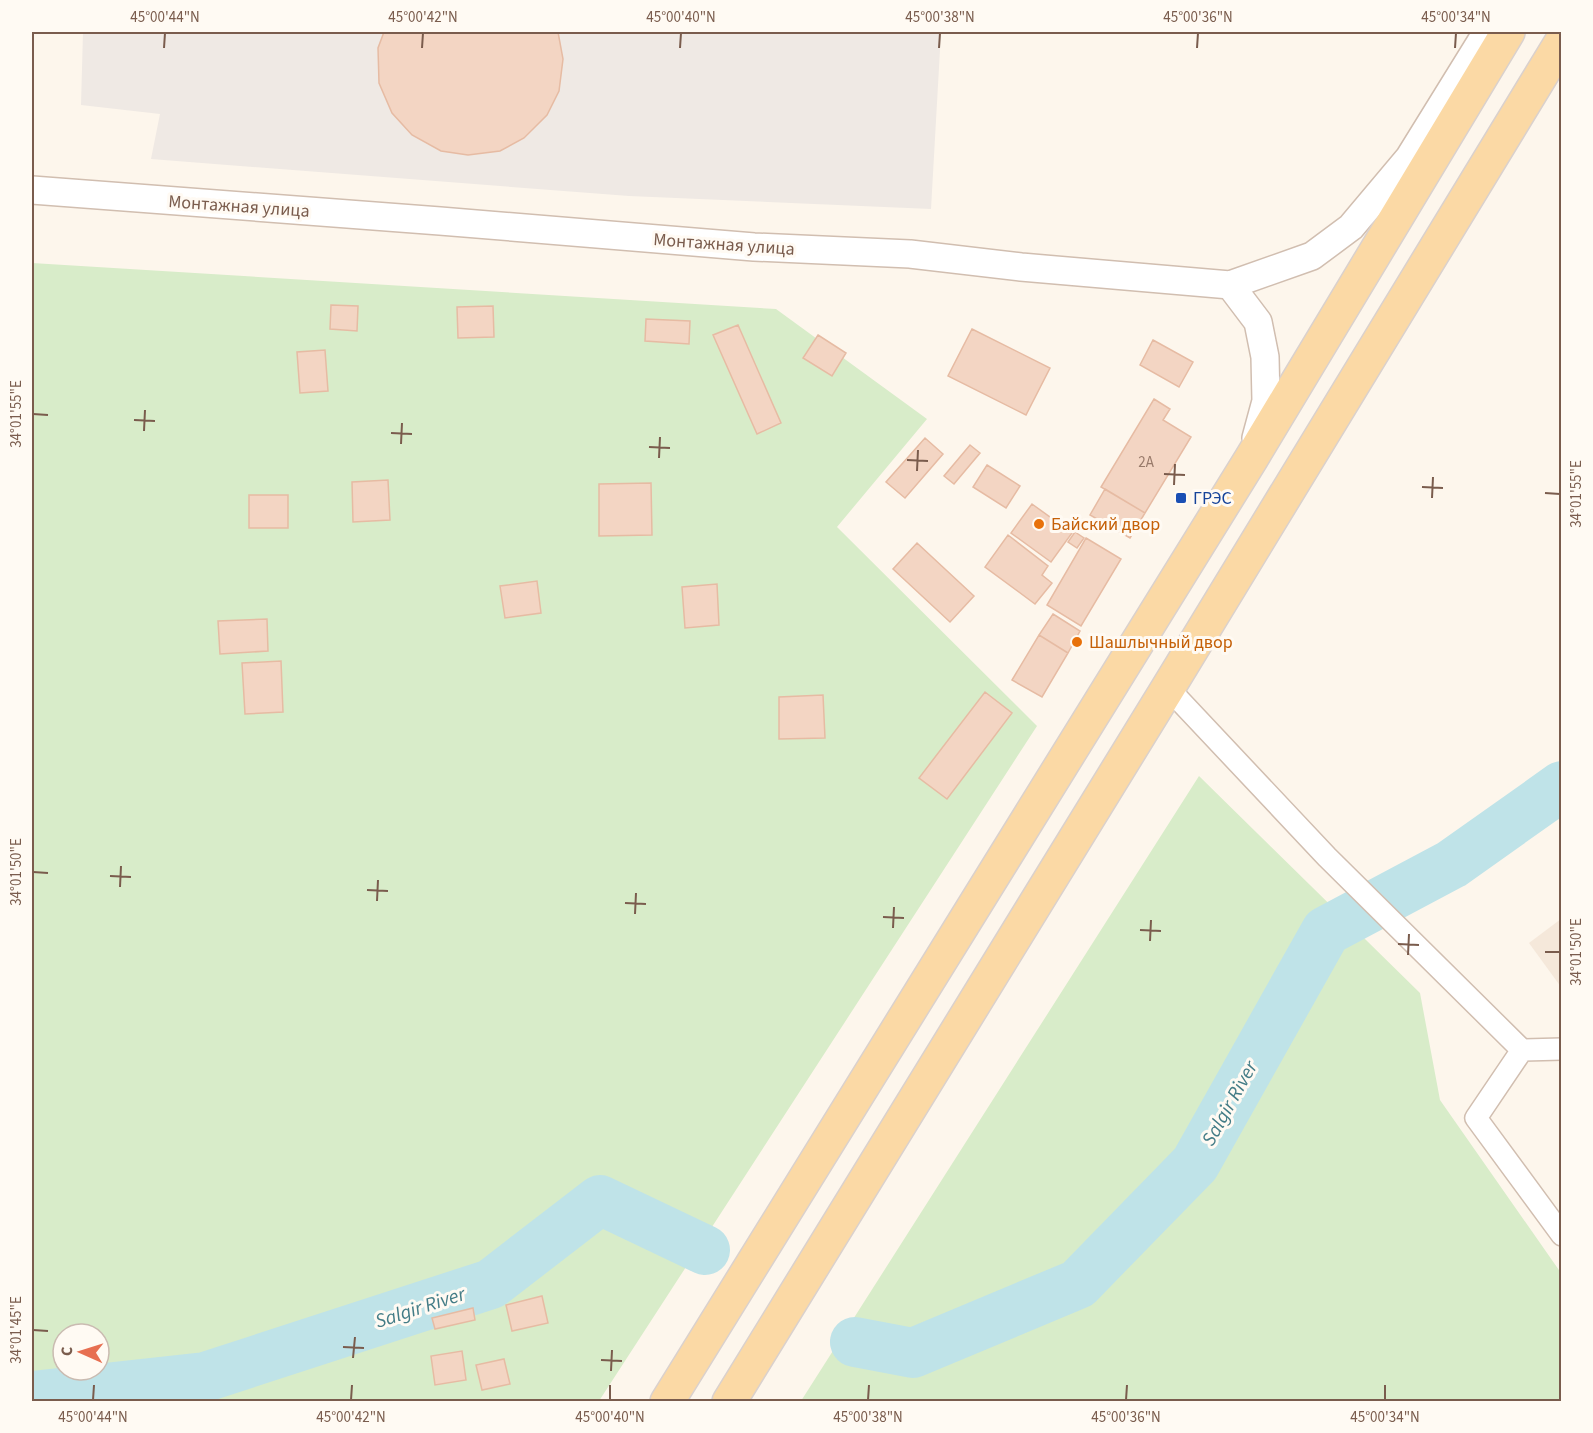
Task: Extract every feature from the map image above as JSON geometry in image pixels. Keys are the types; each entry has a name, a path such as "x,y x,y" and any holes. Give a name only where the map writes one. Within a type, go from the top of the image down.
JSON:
{"main road":[{"path":"666,1401 1251,459 1508,32"},
{"path":"729,1401 1168,688 1562,41"}],"street":[{"path":"1251,459 1266,401 1266,357 1258,322 1230,285 1312,256 1351,228 1409,158 1486,32"},
{"name":"Монтажная улица","path":"32,190 754,247 910,254 1021,267 1230,285"},
{"path":"1168,688 1327,857 1522,1050 1562,1049"},
{"path":"1522,1050 1476,1118 1562,1235"}],"shaded area":[{"path":"83,32 941,32 931,209 629,196 151,159 160,114 81,105"},
{"path":"1561,919 1561,987 1529,943"}],"green space":[{"path":"32,263 776,309 927,419 837,527 1037,726 599,1401 32,1401"},
{"path":"1199,776 1420,993 1440,1100 1561,1273 1561,1401 801,1401"}],"building":[{"path":"384,32 558,32 563,59 559,91 547,115 524,138 500,151 468,155 441,151 412,135 392,113 379,83 378,48"},
{"path":"331,305 358,306 357,331 330,329"},
{"path":"493,306 494,337 458,338 457,307"},
{"path":"646,319 690,321 689,344 645,341"},
{"path":"738,325 781,423 757,434 713,335"},
{"path":"972,329 1050,368 1026,415 948,376"},
{"path":"818,335 846,353 832,376 803,358"},
{"path":"1153,340 1193,362 1179,387 1140,365"},
{"path":"325,350 328,391 300,393 297,352"},
{"path":"1154,399 1170,409 1163,420 1191,437 1145,513 1101,487"},
{"path":"925,438 943,454 905,498 886,482"},
{"path":"970,445 980,453 954,484 944,476"},
{"path":"987,465 1020,486 1006,508 973,487"},
{"path":"388,480 390,520 353,522 352,482"},
{"path":"651,483 652,535 599,536 599,484"},
{"path":"1105,489 1145,513 1130,538 1090,515"},
{"path":"249,495 288,495 288,528 249,528"},
{"path":"1032,504 1072,533 1051,562 1011,533"},
{"path":"1075,532 1084,538 1077,548 1068,542"},
{"path":"1008,535 1048,566 1042,575 1052,583 1035,604 985,567"},
{"path":"1086,538 1121,559 1081,626 1047,605"},
{"path":"917,543 974,596 950,622 893,569"},
{"path":"537,581 541,613 505,618 500,586"},
{"path":"717,584 719,625 685,628 682,587"},
{"path":"1053,614 1080,631 1068,653 1039,635"},
{"path":"267,619 268,651 220,654 218,621"},
{"path":"1039,635 1068,653 1042,697 1012,680"},
{"path":"281,661 283,712 245,714 242,663"},
{"path":"985,692 1012,713 947,799 919,778"},
{"path":"823,695 825,738 779,739 779,697"},
{"path":"542,1296 548,1323 512,1331 506,1305"},
{"path":"473,1308 475,1320 435,1329 432,1318"},
{"path":"462,1351 466,1380 435,1385 431,1356"},
{"path":"504,1359 510,1384 482,1390 476,1365"}],"waterway":[{"name":"Salgir River","path":"855,1342 913,1353 1078,1284 1195,1164 1326,931 1452,864 1562,786"},
{"name":"Salgir River","path":"32,1396 205,1377 491,1284 600,1200 705,1250"}],"place":[{"name":"ГРЭС","path":"1181,498"},
{"name":"Байский двор","path":"1039,524"},
{"name":"Шашлычный двор","path":"1077,642"}]}
